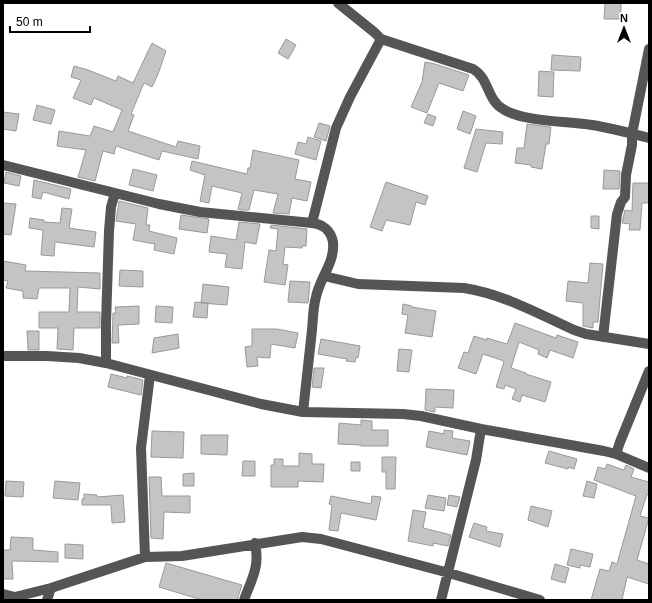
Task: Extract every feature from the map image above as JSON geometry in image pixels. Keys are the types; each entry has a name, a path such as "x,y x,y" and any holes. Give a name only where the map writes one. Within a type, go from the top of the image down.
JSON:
{"street":[{"path":"338,3 381,39 479,72 495,102 502,109 514,115 594,125 649,138"},
{"path":"312,222 326,164 339,122 350,97 381,39"},
{"path":"603,337 617,214 620,202 625,197 626,175 632,145 632,134 649,49"},
{"path":"3,165 159,204 200,212 312,222 319,224 328,230 332,237 333,243 332,256 330,265 316,296 303,412"},
{"path":"106,363 109,231 111,208 115,193"},
{"path":"324,276 358,284 464,288 478,290 510,301 574,330 603,337 649,344"},
{"path":"3,356 79,358 106,363 261,404 303,412 421,416 616,454 649,468"},
{"path":"616,454 649,371"},
{"path":"146,557 141,448 150,375"},
{"path":"442,600 476,460 482,429"},
{"path":"3,594 15,597 51,588 146,557 182,556 255,543 302,537 320,539 449,573 540,600"},
{"path":"244,600 257,565 258,555 255,543"},
{"path":"47,600 51,588"}],"building":[{"path":"605,3 621,3 621,19 604,19"},
{"path":"286,39 296,45 288,59 278,53"},
{"path":"152,43 166,51 152,87 144,83 131,114 134,115 128,131 176,147 178,141 200,146 198,159 162,151 159,160 116,146 114,154 103,151 95,181 78,177 86,150 57,146 59,131 90,136 94,126 113,132 122,110 94,98 91,105 73,98 81,80 71,77 74,66 116,81 118,76 133,83"},
{"path":"552,55 581,57 580,71 551,70"},
{"path":"425,62 469,75 463,91 439,83 427,113 411,107 422,82"},
{"path":"539,71 554,72 553,97 538,96"},
{"path":"37,105 55,110 51,124 33,120"},
{"path":"463,111 476,116 470,134 457,129"},
{"path":"3,112 19,114 16,131 3,129"},
{"path":"428,114 436,117 433,126 424,123"},
{"path":"319,123 330,126 326,141 314,137"},
{"path":"527,124 551,127 549,144 546,144 542,169 531,167 531,165 515,163 517,148 524,148"},
{"path":"476,129 503,132 502,144 486,143 477,172 464,168"},
{"path":"308,137 321,141 316,160 295,154 298,142 306,144"},
{"path":"253,150 299,160 295,179 311,182 307,201 292,198 289,214 273,213 278,194 254,190 249,210 242,210 238,209 242,193 212,186 209,203 200,201 205,175 190,170 192,161 247,174 248,168 250,168"},
{"path":"133,169 157,175 153,191 129,185"},
{"path":"604,170 620,171 619,189 603,189"},
{"path":"6,172 21,176 19,186 4,183"},
{"path":"34,180 71,189 69,199 43,192 41,199 32,197"},
{"path":"386,182 428,196 425,205 416,202 410,225 386,220 382,231 370,227"},
{"path":"633,183 649,183 649,203 642,203 640,230 629,230 630,224 622,223 625,210 632,211"},
{"path":"119,201 148,208 146,225 150,225 149,231 177,238 174,254 154,250 155,244 133,240 136,224 116,221"},
{"path":"3,203 16,204 11,235 3,234"},
{"path":"62,208 72,209 69,228 96,232 94,247 55,242 54,256 41,255 43,230 29,228 30,218 44,220 44,222 60,223"},
{"path":"181,215 209,219 207,233 179,229"},
{"path":"591,216 599,216 599,229 591,228"},
{"path":"239,222 260,224 256,244 245,242 242,269 225,267 227,254 209,252 211,236 236,240"},
{"path":"271,225 307,229 306,246 302,246 302,248 285,247 283,264 288,265 285,285 264,282 269,250 276,251 278,229 270,228"},
{"path":"3,261 26,265 25,271 100,273 100,289 78,287 77,312 100,312 100,328 74,328 73,350 57,349 58,328 39,328 39,312 69,312 70,288 39,288 37,299 23,298 23,291 6,288 8,281 3,280"},
{"path":"590,263 603,264 598,322 593,322 593,328 583,326 583,303 566,301 568,281 588,283"},
{"path":"120,270 143,271 143,287 119,286"},
{"path":"290,281 310,282 308,303 288,302"},
{"path":"203,284 229,287 227,305 201,303"},
{"path":"195,302 208,303 207,318 193,317"},
{"path":"403,304 436,311 432,337 405,333 408,315 402,314"},
{"path":"139,306 139,324 118,325 119,343 112,343 113,313 116,313 115,307"},
{"path":"156,306 173,307 172,323 155,322"},
{"path":"515,323 556,338 557,335 578,342 573,358 550,350 547,358 538,354 539,350 519,342 511,368 551,382 545,402 522,395 520,402 512,399 516,389 505,385 504,389 496,387 504,362 501,360 483,354 476,374 458,368 464,352 468,353 474,336 507,344"},
{"path":"252,329 277,329 298,333 295,348 271,344 270,358 257,357 258,366 247,367 245,347 252,346"},
{"path":"27,331 39,331 39,350 28,350"},
{"path":"178,334 179,348 152,353 154,338"},
{"path":"321,339 360,346 358,358 356,357 355,362 346,361 347,359 318,354"},
{"path":"399,349 412,350 409,372 397,371"},
{"path":"314,368 324,368 321,388 312,387"},
{"path":"111,374 143,380 141,395 108,387"},
{"path":"426,389 454,390 453,408 435,407 435,412 425,410"},
{"path":"361,420 372,421 372,430 388,430 388,446 338,444 339,423 361,425"},
{"path":"444,430 453,431 452,438 470,441 467,455 426,447 429,431 444,434"},
{"path":"152,431 184,432 183,458 151,457"},
{"path":"201,435 228,435 227,455 201,454"},
{"path":"549,451 577,459 574,469 569,467 568,469 545,463"},
{"path":"299,453 312,454 312,464 324,464 323,482 298,481 298,487 271,487 271,465 274,465 274,459 283,459 283,466 299,466"},
{"path":"382,457 396,457 395,489 386,489 386,472 382,472"},
{"path":"243,461 255,461 255,476 242,476"},
{"path":"351,462 360,462 360,471 351,471"},
{"path":"607,464 624,470 626,465 634,469 631,477 649,482 649,495 647,494 640,516 649,518 637,560 649,564 649,584 627,577 622,600 591,600 600,569 609,571 612,562 617,564 636,496 594,480 598,467 605,469"},
{"path":"194,473 194,486 183,486 183,474"},
{"path":"149,477 161,477 162,496 190,496 190,513 164,512 163,539 151,538"},
{"path":"6,481 24,482 23,497 5,496"},
{"path":"55,481 80,483 78,500 53,498"},
{"path":"587,481 597,484 594,498 583,496"},
{"path":"84,494 97,495 97,497 123,495 125,522 112,523 111,505 82,505"},
{"path":"428,495 446,498 444,511 425,508"},
{"path":"449,495 460,497 457,507 447,505"},
{"path":"331,496 371,504 372,496 381,497 376,520 341,513 338,531 329,530 332,505 329,504"},
{"path":"531,506 552,511 548,527 528,520"},
{"path":"413,510 426,512 423,528 451,535 448,546 433,543 433,546 408,541"},
{"path":"474,523 487,527 486,531 503,534 500,547 469,537"},
{"path":"11,537 33,538 33,550 58,552 58,562 12,561 13,579 3,579 3,550 10,550"},
{"path":"65,544 83,545 83,559 65,558"},
{"path":"571,549 593,554 590,567 580,565 580,568 567,565"},
{"path":"166,563 242,585 237,600 202,600 159,587"},
{"path":"555,564 569,568 565,583 551,579"}]}
